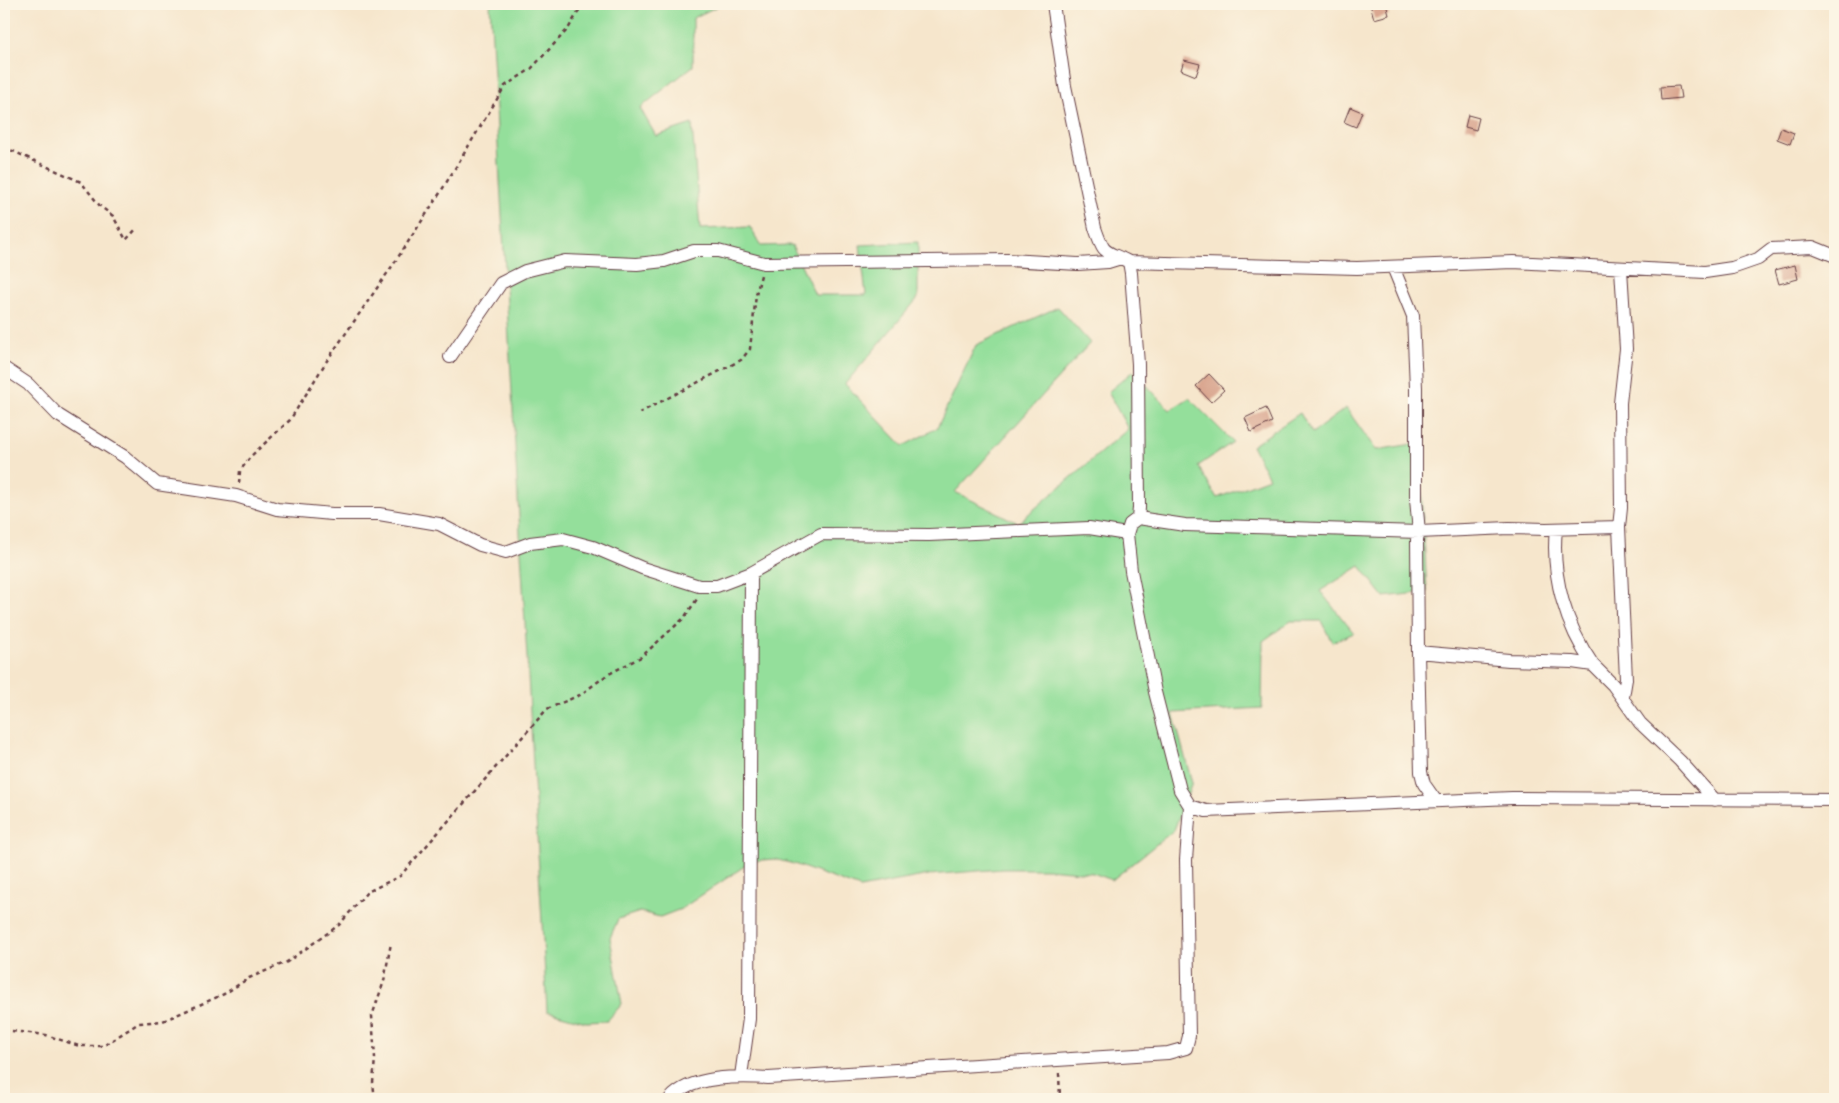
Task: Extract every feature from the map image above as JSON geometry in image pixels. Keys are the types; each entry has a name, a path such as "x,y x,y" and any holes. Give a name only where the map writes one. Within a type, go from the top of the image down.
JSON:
{"street":[{"path":"1053,4 1065,86 1096,228 1102,249 1108,254 1125,260"},
{"path":"450,358 501,283 525,271 565,261 637,264 664,261 694,251 718,251 764,263 998,260 1078,264 1125,260 1288,267 1392,267 1513,262 1705,272 1732,268 1758,259 1771,249 1813,247 1835,256"},
{"path":"1125,260 1138,364 1138,518"},
{"path":"1392,267 1413,316 1416,388 1416,499 1419,532 1417,540 1421,772 1424,784 1436,801"},
{"path":"1621,269 1626,349 1620,403 1622,508 1619,527 1626,679 1623,697"},
{"path":"4,368 28,384 58,415 125,457 157,484 236,496 277,509 332,514 379,514 439,524 480,545 506,552 530,542 563,539 593,547 642,568 699,586 717,586 750,573 821,534 948,535 1090,528 1127,534"},
{"path":"670,1099 676,1092 711,1079 741,1076 768,1078 1059,1061 1168,1053 1186,1048 1189,1036 1186,860 1190,806 1180,790 1155,692 1131,571 1127,534 1130,524 1138,518 1184,525 1419,532 1509,528 1619,527"},
{"path":"1556,529 1554,552 1558,582 1566,613 1577,639 1593,666 1604,674 1623,697 1626,705 1640,723 1680,761 1715,800"},
{"path":"741,1076 749,1018 750,573"},
{"path":"1418,652 1508,660 1572,662 1593,666"},
{"path":"1190,806 1206,811 1528,798 1835,800"}],"path":[{"path":"236,496 240,471 252,456 290,420 326,362 440,193 505,86 532,69 568,29 583,4"},
{"path":"4,147 81,182 100,206 112,216 126,240 137,228"},
{"path":"640,413 741,360 750,349 756,295 764,263"},
{"path":"4,1030 46,1035 79,1046 103,1046 139,1023 163,1021 224,994 249,978 286,962 339,925 367,892 400,876 547,709 580,695 607,675 641,657 684,618 707,586"},
{"path":"375,1099 372,1016 384,981 391,942"},
{"path":"1059,1061 1060,1099"}],"green space":[{"path":"490,4 722,4 693,18 693,66 640,108 656,136 692,124 700,229 750,227 761,246 792,245 815,295 866,295 860,245 918,242 918,298 845,384 903,446 937,428 976,345 1058,307 1090,343 955,492 1018,523 1128,429 1108,392 1133,371 1170,410 1189,398 1233,442 1198,466 1217,498 1269,478 1252,446 1300,413 1312,433 1346,408 1376,450 1419,443 1427,592 1384,597 1360,566 1320,591 1354,633 1332,642 1321,621 1291,621 1263,641 1262,708 1173,713 1192,783 1174,830 1112,880 1093,873 1047,869 1002,869 929,875 860,888 794,864 774,859 752,861 681,909 660,917 640,912 618,919 610,938 622,1004 607,1021 586,1022 547,1011"}],"building":[{"path":"1370,4 1386,4 1389,15 1374,19"},
{"path":"1184,60 1200,64 1196,76 1181,70"},
{"path":"1679,86 1681,98 1661,100 1660,87"},
{"path":"1350,107 1362,112 1356,127 1344,122"},
{"path":"1468,115 1479,118 1476,130 1465,127"},
{"path":"1781,128 1794,133 1790,144 1777,139"},
{"path":"1795,265 1798,279 1779,284 1775,270"},
{"path":"1209,374 1224,390 1211,402 1196,386"},
{"path":"1266,408 1272,422 1251,432 1245,418"}]}
